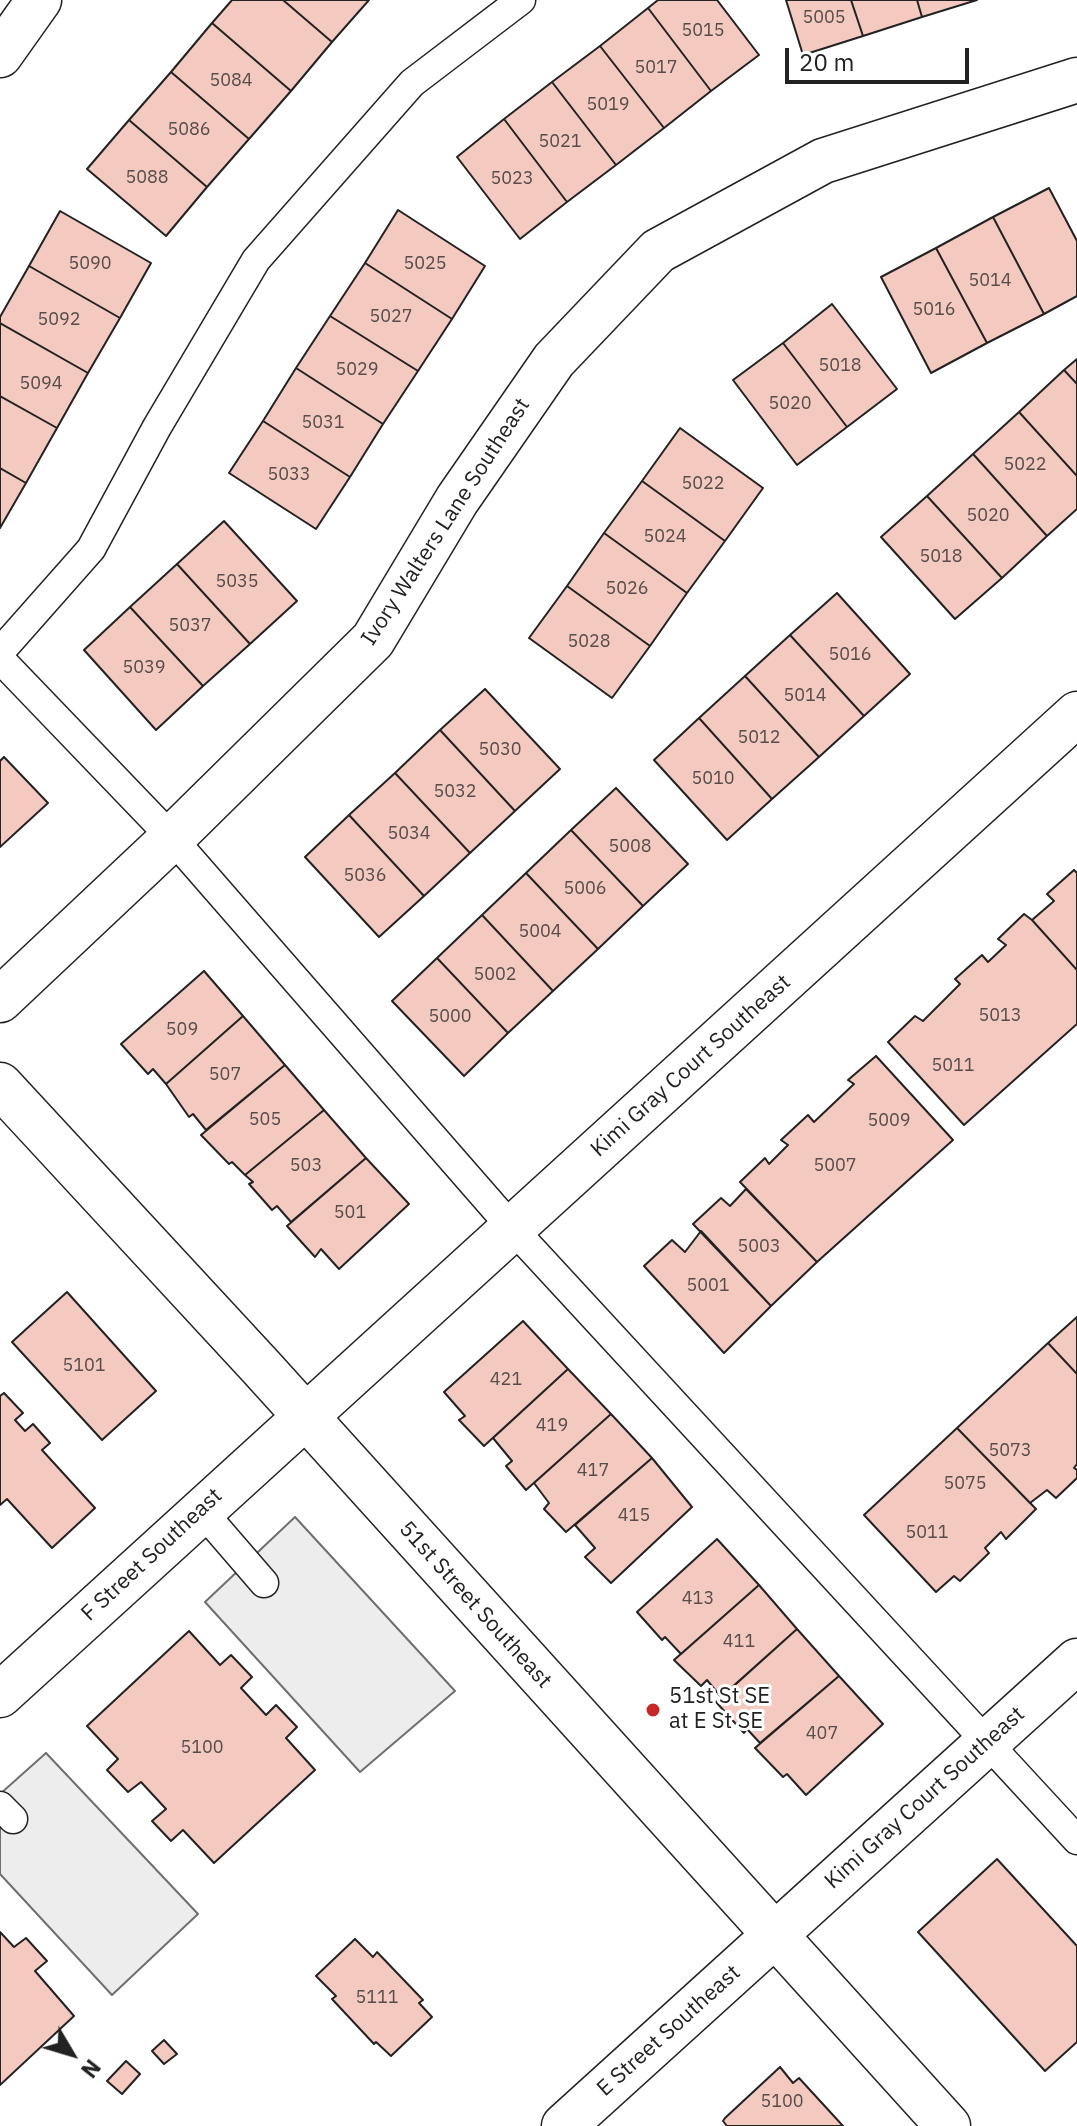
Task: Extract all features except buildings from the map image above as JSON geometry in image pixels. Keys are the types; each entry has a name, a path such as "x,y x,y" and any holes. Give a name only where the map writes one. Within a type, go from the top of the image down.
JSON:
{"street":[{"path":"0,55 39,0"},
{"name":"Ivory Walters Lane Southeast","path":"0,1000 172,838 373,640 457,500 554,360 658,251 823,161 1077,80"},
{"name":"Kimi Gray Court Southeast","path":"304,1416 1077,714"},
{"name":"51st Street Southeast","path":"0,1085 948,2126"},
{"name":"F Street Southeast","path":"0,1695 304,1416"},
{"name":"Kimi Gray Court Southeast","path":"774,1935 1077,1661"},
{"name":"E Street Southeast","path":"564,2126 774,1935"}],"lane":[{"path":"0,652 91,549 157,427 256,260 412,83 521,0"},
{"path":"0,659 172,838 513,1229 1077,1840"},
{"path":"201,1510 264,1583"}],"shaded area":[{"path":"295,1517 455,1691 360,1772 205,1602"},
{"path":"46,1753 198,1914 112,1995 0,1874 0,1794"}],"place":[{"name":"51st St SE at E St SE","path":"653,1710"}]}
